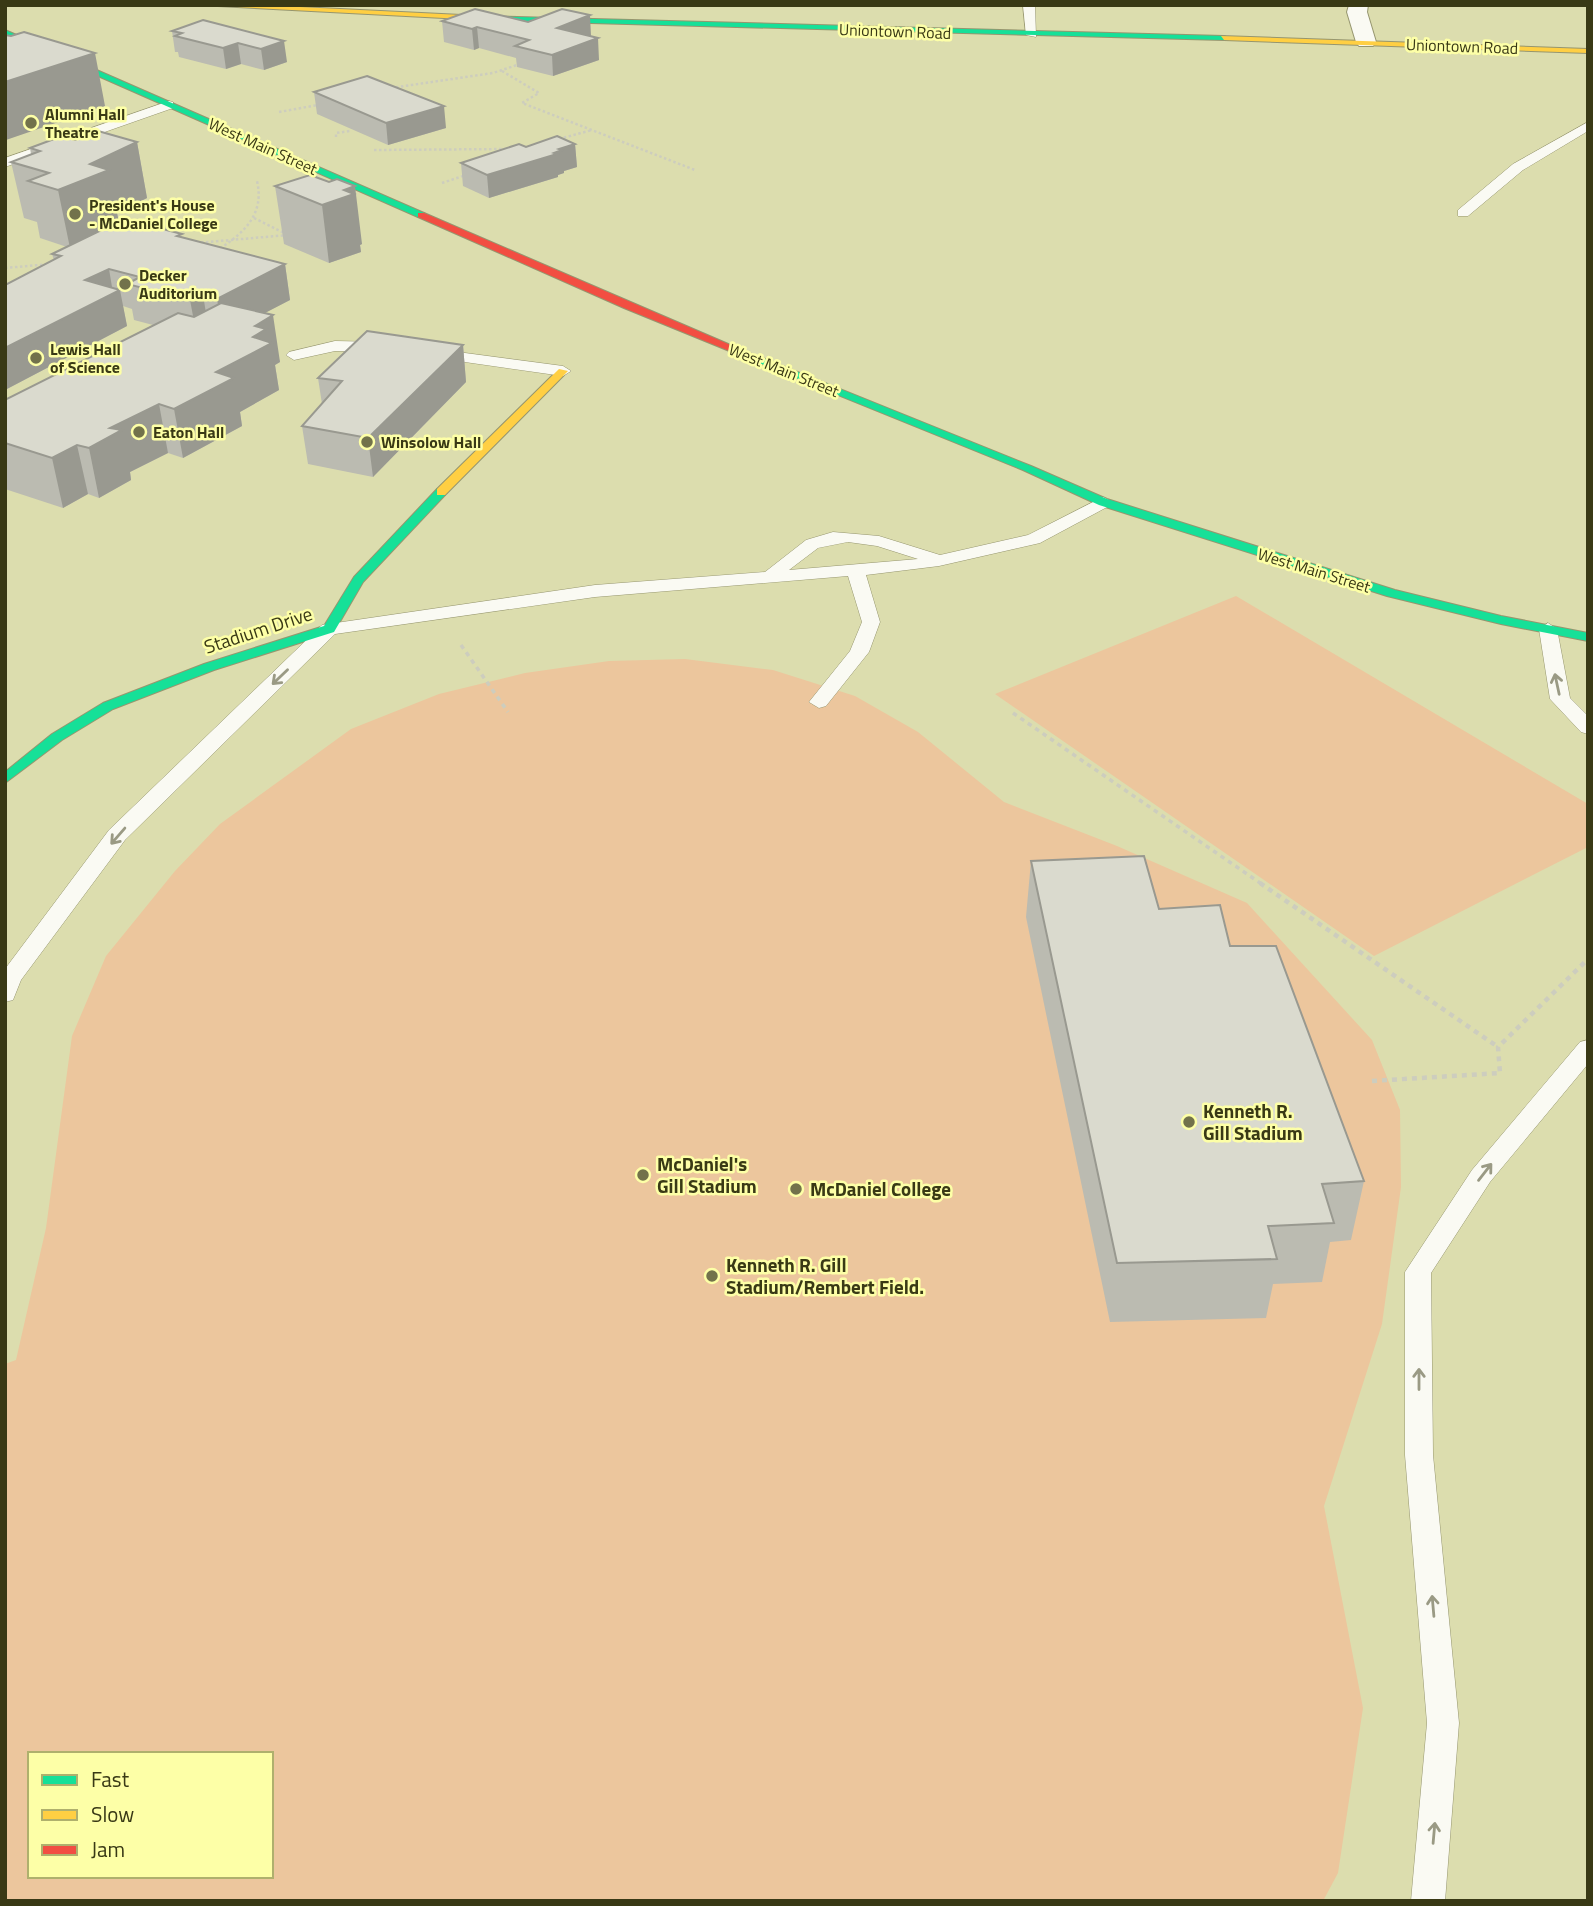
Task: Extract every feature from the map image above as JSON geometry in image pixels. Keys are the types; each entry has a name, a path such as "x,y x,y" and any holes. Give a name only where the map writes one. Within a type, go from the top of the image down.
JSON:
{"street":[{"name":"Uniontown Road","path":"203,5 308,12 483,11 1032,35 1366,42 1588,51"},
{"path":"1359,5 1357,12 1366,42"},
{"name":"West Main Street","path":"5,32 628,306 1027,468 1103,502 1352,582 1488,617 1588,637"},
{"name":"Stadium Drive","path":"5,779 57,737 108,706 209,667 329,629 358,580 415,517 564,371"}],"lane":[{"path":"1029,5 1032,35"},
{"path":"5,163 169,105"},
{"path":"1463,213 1518,167 1588,126"},
{"path":"294,355 335,346 405,350 564,371"},
{"path":"5,995 10,979 117,835 329,629 595,591 856,571 939,561 1034,539 1103,502"},
{"path":"770,578 817,542 850,536 891,544 939,561"},
{"path":"818,702 859,652 872,622 856,571"},
{"path":"1548,629 1560,699 1588,729"},
{"path":"1428,1901 1443,1723 1419,1455 1418,1272 1481,1176 1588,1048"}],"path":[{"path":"386,89 501,71 521,63"},
{"path":"501,71 539,93 522,103 695,170"},
{"path":"268,114 324,104"},
{"path":"547,144 592,130"},
{"path":"336,140 336,133 350,131"},
{"path":"364,148 521,149"},
{"path":"374,150 379,155"},
{"path":"433,184 475,172"},
{"path":"211,255 233,240 254,219 261,200 257,184 261,176"},
{"path":"254,219 296,239"},
{"path":"186,243 288,235"},
{"path":"5,268 52,264"},
{"path":"1013,713 1497,1047 1500,1073 1373,1081"},
{"path":"1497,1047 1588,959"}],"shaded area":[{"path":"1236,596 1588,804 1588,847 1374,956 995,694"},
{"name":"Kenneth R. Gill Stadium/Rembert Field.","path":"685,659 773,670 855,696 918,732 1004,802 1117,846 1247,903 1372,1040 1400,1110 1401,1187 1382,1324 1324,1506 1363,1708 1338,1873 1323,1901 5,1901 5,1364 16,1360 46,1228 72,1036 106,956 175,871 220,824 351,729 439,694 525,673 609,661"}],"building":[{"path":"475,9 528,22 562,9 590,15 557,28 598,38 552,55 515,46 529,40 442,21"},
{"path":"203,20 284,41 261,49 238,43 223,48 175,36 182,33 172,31"},
{"path":"24,32 95,53 5,82 5,35"},
{"path":"367,76 444,106 386,123 314,92"},
{"path":"98,131 137,142 90,164 109,170 58,190 28,181 49,173 11,162 40,151 30,148 62,136 75,140"},
{"path":"557,136 575,144 559,149 562,150 554,153 557,154 487,175 461,163 519,144 526,147"},
{"path":"310,175 329,182 337,179 355,186 344,190 354,194 322,205 275,186"},
{"path":"124,219 182,234 177,236 285,264 217,299 203,295 190,300 127,284 140,277 109,269 85,280 120,290 5,348 5,285 61,256 52,254"},
{"path":"221,303 273,315 255,326 266,329 253,337 272,343 216,372 234,378 174,409 159,404 110,428 122,430 89,448 77,445 52,458 5,443 5,398 178,313 194,317"},
{"path":"367,331 463,345 368,438 302,426 342,381 318,378"},
{"name":"Kenneth R. Gill Stadium","path":"1144,856 1159,909 1220,905 1230,946 1276,946 1364,1181 1322,1184 1334,1223 1268,1226 1277,1259 1117,1263 1031,861"}],"traffic: fast":[{"path":"482,18 1224,38"},
{"path":"5,32 421,215"},
{"path":"758,359 1027,468 1103,502 1391,593 1501,620 1588,637"},
{"path":"5,779 57,737 108,706 209,667 329,629 358,580 441,492"}],"traffic: slow":[{"path":"203,5 482,18"},
{"path":"1224,38 1588,51"},
{"path":"441,492 563,371"}],"traffic: jam":[{"path":"421,215 628,306 758,359"}],"place":[{"name":"Alumni Hall Theatre","path":"31,123"},
{"name":"President's House - McDaniel College","path":"75,214"},
{"name":"Decker Auditorium","path":"125,284"},
{"name":"Lewis Hall of Science","path":"36,358"},
{"name":"Eaton Hall","path":"139,432"},
{"name":"Winsolow Hall","path":"367,442"},
{"name":"Kenneth R. Gill Stadium","path":"1189,1122"},
{"name":"McDaniel's Gill Stadium","path":"643,1175"},
{"name":"McDaniel College","path":"796,1189"},
{"name":"Kenneth R. Gill Stadium/Rembert Field.","path":"712,1276"}]}
